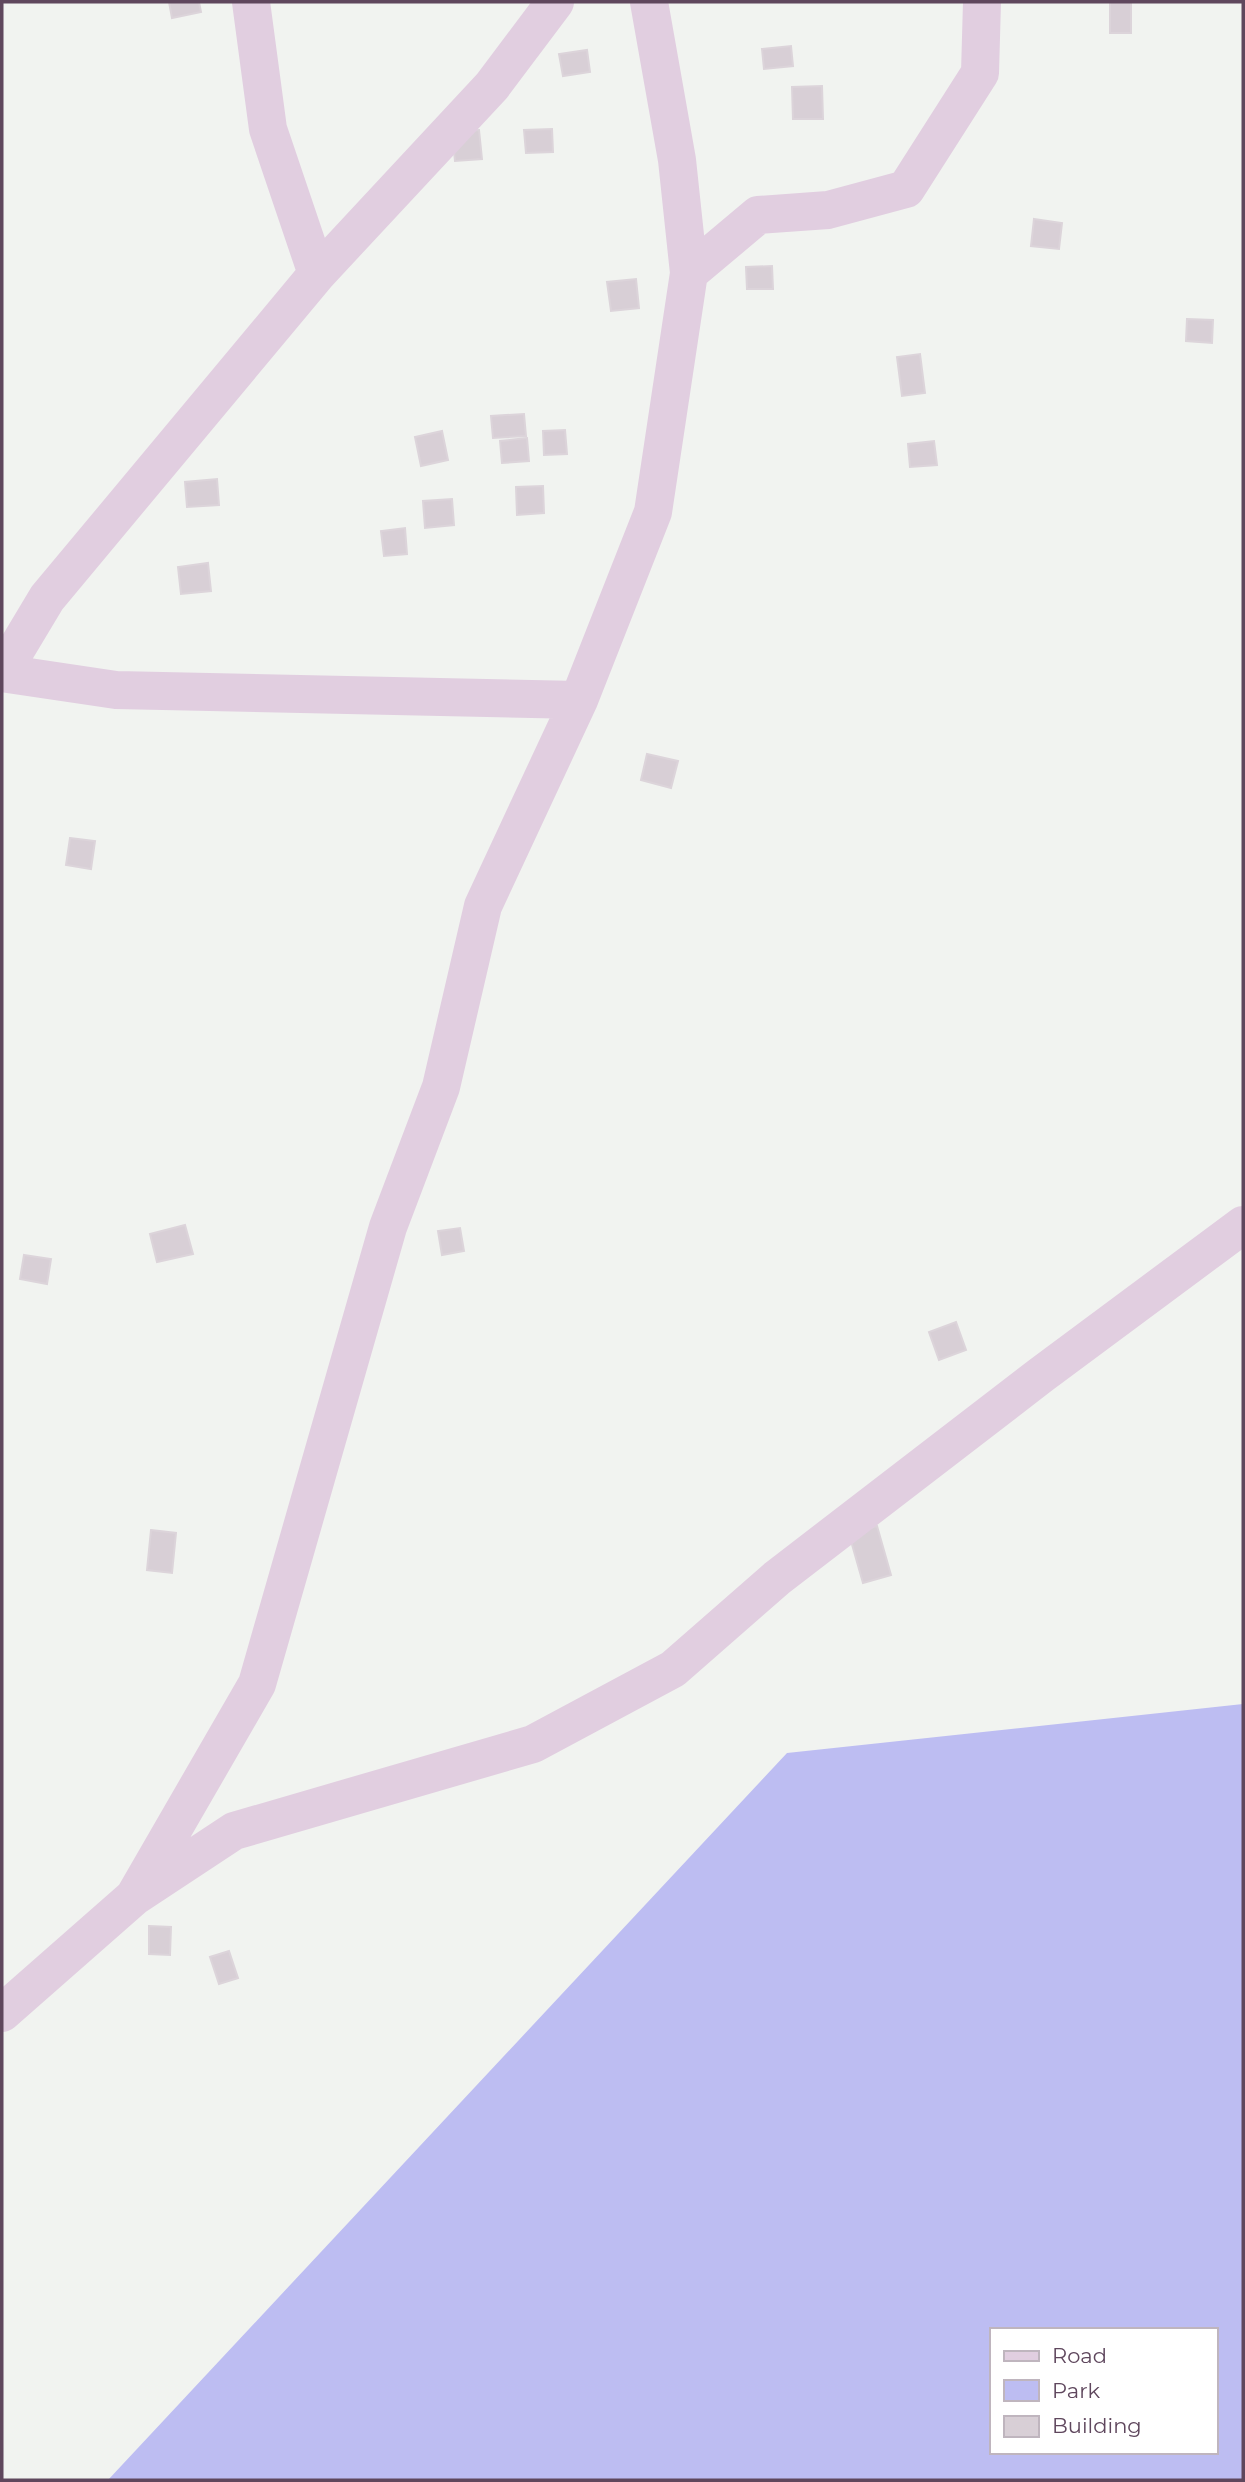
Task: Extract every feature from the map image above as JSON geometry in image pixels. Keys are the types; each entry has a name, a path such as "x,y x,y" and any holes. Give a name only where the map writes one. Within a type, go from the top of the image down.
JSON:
{"street":[{"path":"251,2 268,129 317,274"},
{"path":"555,2 492,86 317,274 47,598 2,673 116,690 579,699"},
{"path":"134,1897 257,1684 388,1227 441,1087 483,906 579,699 653,512 689,273 677,160 649,2"},
{"path":"689,273 758,215 828,210 906,189 979,73 982,2"},
{"path":"2,2013 134,1897 234,1830 533,1744 673,1669 778,1578 1041,1375 1243,1225"}],"green space":[{"path":"1243,1704 1243,2480 108,2480 787,1753"}],"building":[{"path":"169,2 199,2 201,12 172,18"},
{"path":"1110,2 1131,2 1131,33 1110,33"},
{"path":"791,46 793,66 764,69 762,49"},
{"path":"587,50 590,72 563,76 559,54"},
{"path":"822,86 823,119 793,119 792,87"},
{"path":"552,129 553,152 526,153 524,130"},
{"path":"479,130 482,159 455,161 452,132"},
{"path":"1034,219 1062,223 1059,249 1031,246"},
{"path":"772,266 773,289 747,289 746,267"},
{"path":"636,279 639,308 611,311 607,282"},
{"path":"1187,319 1213,320 1212,343 1186,341"},
{"path":"920,354 925,393 902,396 897,357"},
{"path":"524,414 526,436 493,438 491,416"},
{"path":"565,430 567,454 544,455 543,431"},
{"path":"442,431 448,460 421,466 415,437"},
{"path":"527,438 529,461 502,463 500,441"},
{"path":"934,441 937,465 910,467 908,444"},
{"path":"217,479 219,505 187,507 185,482"},
{"path":"543,486 544,513 517,515 516,487"},
{"path":"452,499 454,525 425,528 423,501"},
{"path":"405,528 407,554 384,556 381,531"},
{"path":"208,563 211,591 181,594 178,567"},
{"path":"647,754 678,761 671,788 641,780"},
{"path":"70,838 95,841 91,869 66,865"},
{"path":"185,1225 193,1254 157,1262 150,1234"},
{"path":"460,1228 464,1251 442,1255 438,1231"},
{"path":"24,1255 51,1259 47,1284 20,1279"},
{"path":"956,1322 966,1350 939,1360 929,1332"},
{"path":"877,1526 891,1575 863,1583 849,1534"},
{"path":"151,1530 176,1533 172,1573 147,1570"},
{"path":"149,1926 171,1927 170,1955 149,1954"},
{"path":"229,1951 238,1978 219,1984 210,1957"}]}
